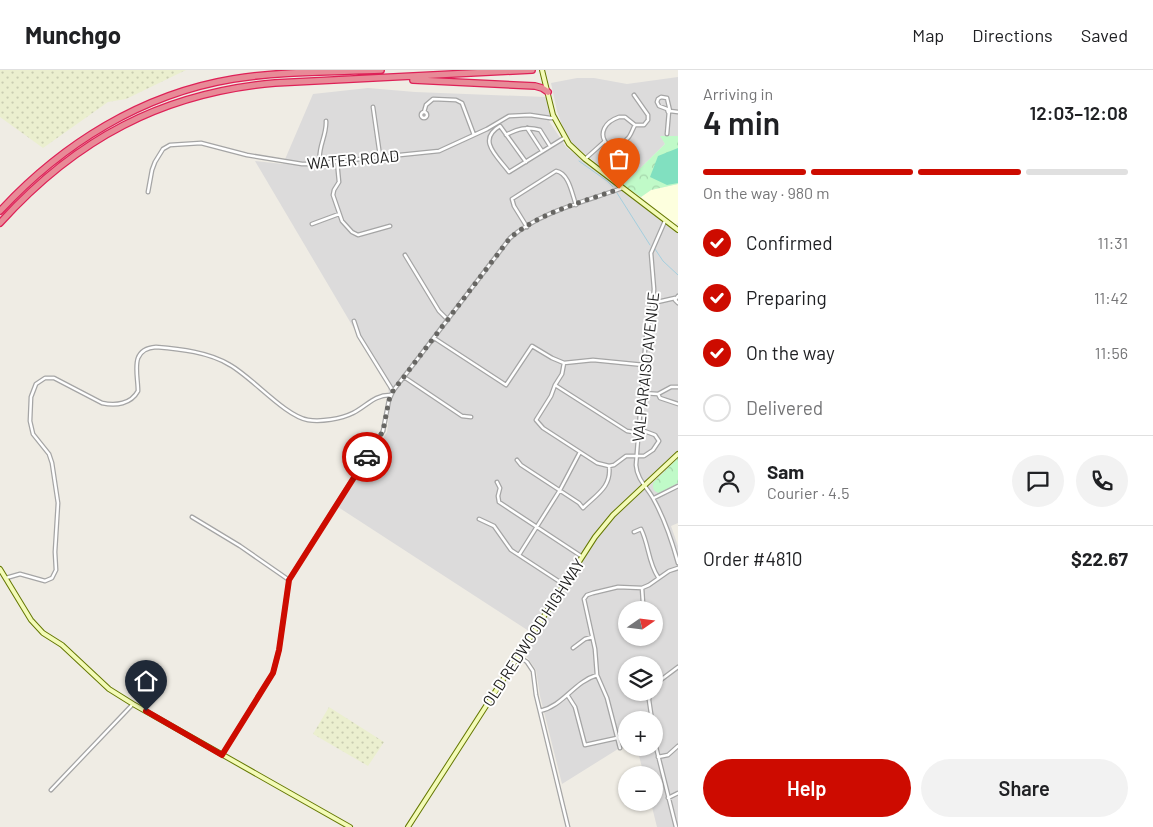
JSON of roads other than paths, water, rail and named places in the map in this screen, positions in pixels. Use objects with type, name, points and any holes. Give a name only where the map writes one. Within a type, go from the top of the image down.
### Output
[{"type":"highway","points":[[367,71],[371,70]]},
{"type":"highway","points":[[0,211],[33,177],[93,132],[160,99],[195,88],[268,75],[380,70]]},
{"type":"highway","points":[[0,223],[22,199],[65,161],[113,130],[165,106],[210,93],[256,84],[532,70]]},
{"type":"highway","points":[[394,78],[535,86],[548,92]]},
{"type":"highway","points":[[535,86],[545,83]]},
{"type":"highway","points":[[43,165],[62,154]]},
{"type":"main road","points":[[542,70],[554,118],[570,146],[678,230]]},
{"type":"main road","name":"OLD REDWOOD HIGHWAY","points":[[408,827],[581,556],[613,515],[678,454]]},
{"type":"main road","points":[[0,569],[31,620],[43,633],[62,645],[109,689],[350,827]]},
{"type":"street","points":[[634,95],[648,115],[648,120],[644,124],[635,125],[626,117],[613,119],[604,130],[602,138],[604,142],[618,147],[627,140],[635,125]]},
{"type":"street","points":[[667,134],[669,112],[667,98],[661,96],[657,102],[659,106],[669,112],[678,112]]},
{"type":"street","points":[[424,112],[426,104],[433,99],[458,100],[464,106],[474,135]]},
{"type":"street","points":[[373,107],[380,156]]},
{"type":"street","name":"WATER ROAD","points":[[148,192],[153,167],[163,149],[168,145],[198,143],[298,164],[320,163],[438,151],[474,135],[509,116],[532,115],[554,118]]},
{"type":"street","points":[[320,163],[319,151],[326,129],[326,121]]},
{"type":"street","points":[[526,162],[500,126],[490,134],[489,145],[510,172],[526,162],[542,151],[564,138]]},
{"type":"street","points":[[526,128],[542,151]]},
{"type":"street","points":[[506,135],[516,129],[540,130],[550,146]]},
{"type":"street","points":[[585,159],[604,142]]},
{"type":"street","points":[[337,161],[339,182],[333,195],[339,214],[350,230],[356,234],[364,234],[390,226]]},
{"type":"street","points":[[526,227],[512,199],[556,171],[564,175],[576,205]]},
{"type":"street","points":[[222,755],[273,673],[279,650],[289,580],[383,431],[390,395],[510,238],[526,227],[554,213],[623,188]]},
{"type":"street","points":[[312,224],[339,214]]},
{"type":"street","name":"VALPARAISO AVENUE","points":[[665,221],[651,253],[654,289],[653,304],[646,337],[636,471],[654,498],[669,532],[678,563]]},
{"type":"street","points":[[404,254],[439,311],[448,320]]},
{"type":"street","points":[[653,304],[677,297],[678,302]]},
{"type":"street","points":[[354,321],[359,336],[393,391]]},
{"type":"street","points":[[434,338],[506,385],[532,346],[564,363],[593,360],[644,365]]},
{"type":"street","points":[[6,578],[20,574],[45,580],[52,578],[56,570],[55,552],[58,503],[52,463],[49,454],[33,434],[30,421],[32,393],[36,384],[41,379],[54,378],[102,403],[109,405],[122,404],[132,399],[138,391],[137,367],[139,356],[150,347],[156,347],[208,356],[220,360],[254,381],[288,411],[309,420],[347,416],[378,396],[390,395]]},
{"type":"street","points":[[564,363],[562,374],[536,423],[597,463],[609,466],[614,465],[626,456],[637,457],[648,454],[659,443],[655,435],[639,428]]},
{"type":"street","points":[[404,377],[462,416],[471,417]]},
{"type":"street","points":[[555,385],[627,431],[639,433]]},
{"type":"street","points":[[642,393],[658,394],[671,387],[678,387]]},
{"type":"street","points":[[658,394],[660,398],[678,404]]},
{"type":"street","points":[[519,555],[571,472],[580,452]]},
{"type":"street","points":[[517,460],[521,465],[579,503],[583,508],[604,488],[610,478],[609,466]]},
{"type":"street","points":[[497,482],[500,488],[499,502],[581,556]]},
{"type":"street","points":[[654,498],[678,486]]},
{"type":"street","points":[[192,517],[240,546],[289,580]]},
{"type":"street","points":[[479,519],[494,526],[508,547],[563,584]]},
{"type":"street","points":[[634,532],[641,530],[645,537],[653,568],[658,577]]},
{"type":"street","points":[[618,741],[607,698],[597,675],[595,649],[584,599],[587,595],[618,587],[642,588],[658,577],[678,568]]},
{"type":"street","points":[[642,588],[643,601]]},
{"type":"street","points":[[573,648],[585,639],[592,637]]},
{"type":"street","points":[[518,656],[527,662],[533,671],[540,711],[568,827]]},
{"type":"street","points":[[663,678],[678,667]]},
{"type":"street","points":[[540,711],[554,707],[586,680],[597,675]]},
{"type":"street","points":[[568,696],[576,707],[585,745],[617,737]]},
{"type":"street","points":[[51,790],[133,704]]},
{"type":"street","points":[[676,827],[658,757],[668,755],[678,746]]},
{"type":"street","points":[[668,798],[678,793]]},
{"type":"waterway","points":[[579,161],[613,187]]},
{"type":"waterway","points":[[617,193],[650,245]]},
{"type":"waterway","points":[[655,249],[663,261],[678,275]]}]
